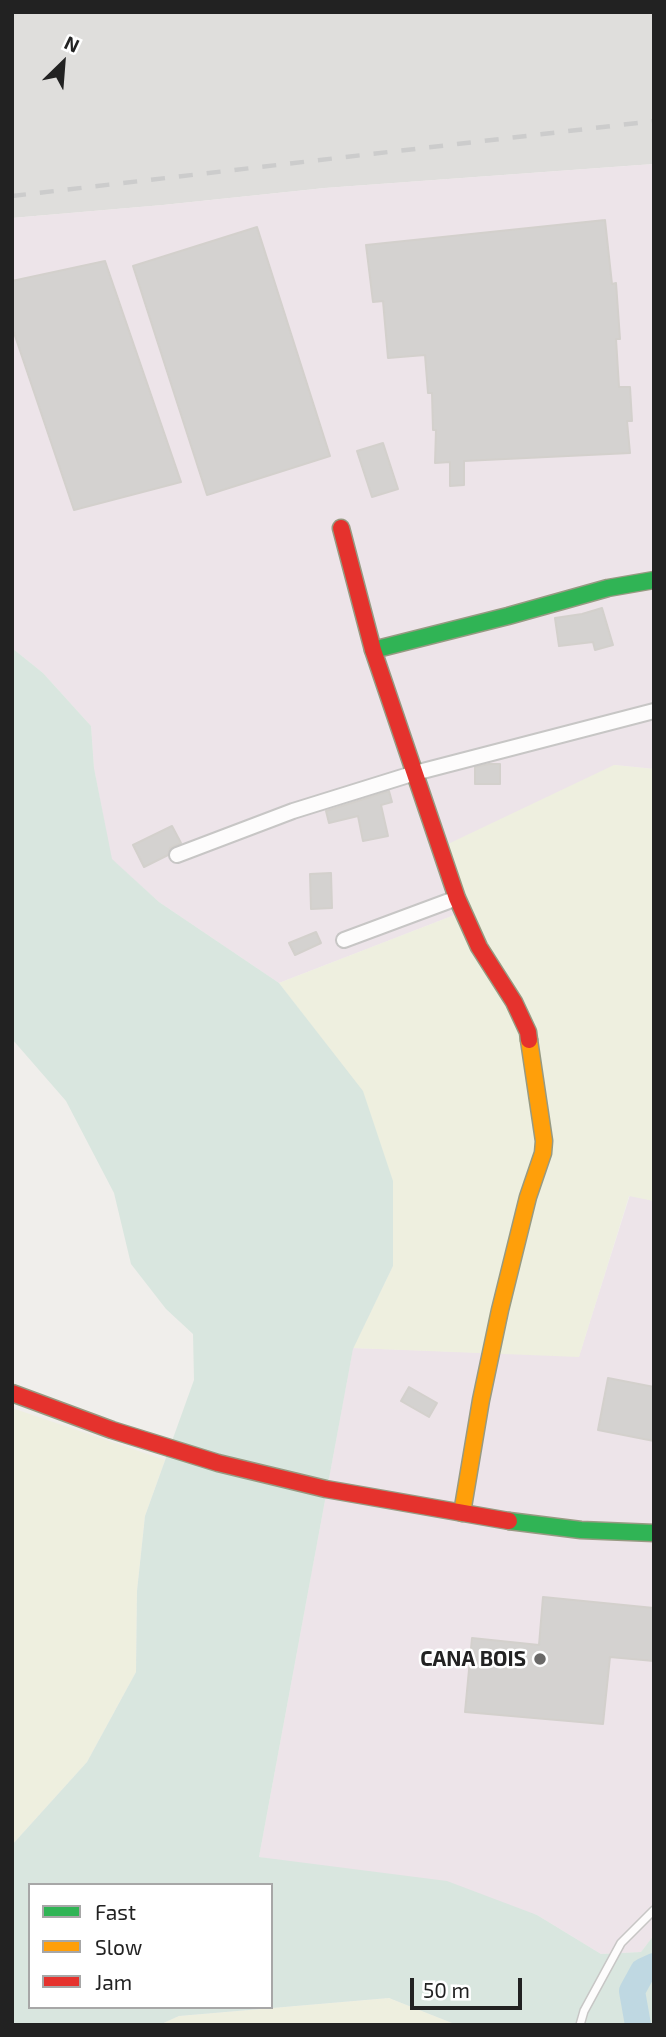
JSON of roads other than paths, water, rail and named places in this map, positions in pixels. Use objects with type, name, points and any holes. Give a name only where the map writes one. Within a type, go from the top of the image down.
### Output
[{"type":"main road","points":[[341,528],[373,650],[457,898],[479,947],[514,1002],[528,1032],[544,1141],[543,1153],[528,1198],[499,1310],[462,1513]]},
{"type":"main road","points":[[373,650],[608,588],[654,580]]},
{"type":"main road","points":[[12,1393],[112,1430],[218,1463],[326,1489],[530,1525],[654,1533]]},
{"type":"street","points":[[177,855],[293,811],[415,774],[654,711]]},
{"type":"street","points":[[344,940],[457,898]]},
{"type":"lane","points":[[580,2025],[589,2000],[621,1943],[654,1910]]},
{"type":"waterway","points":[[638,2025],[632,1991],[643,1971],[654,1966]]},
{"type":"railway","points":[[12,196],[654,121]]},
{"type":"place","name":"CANA BOIS","points":[[540,1659]]}]
